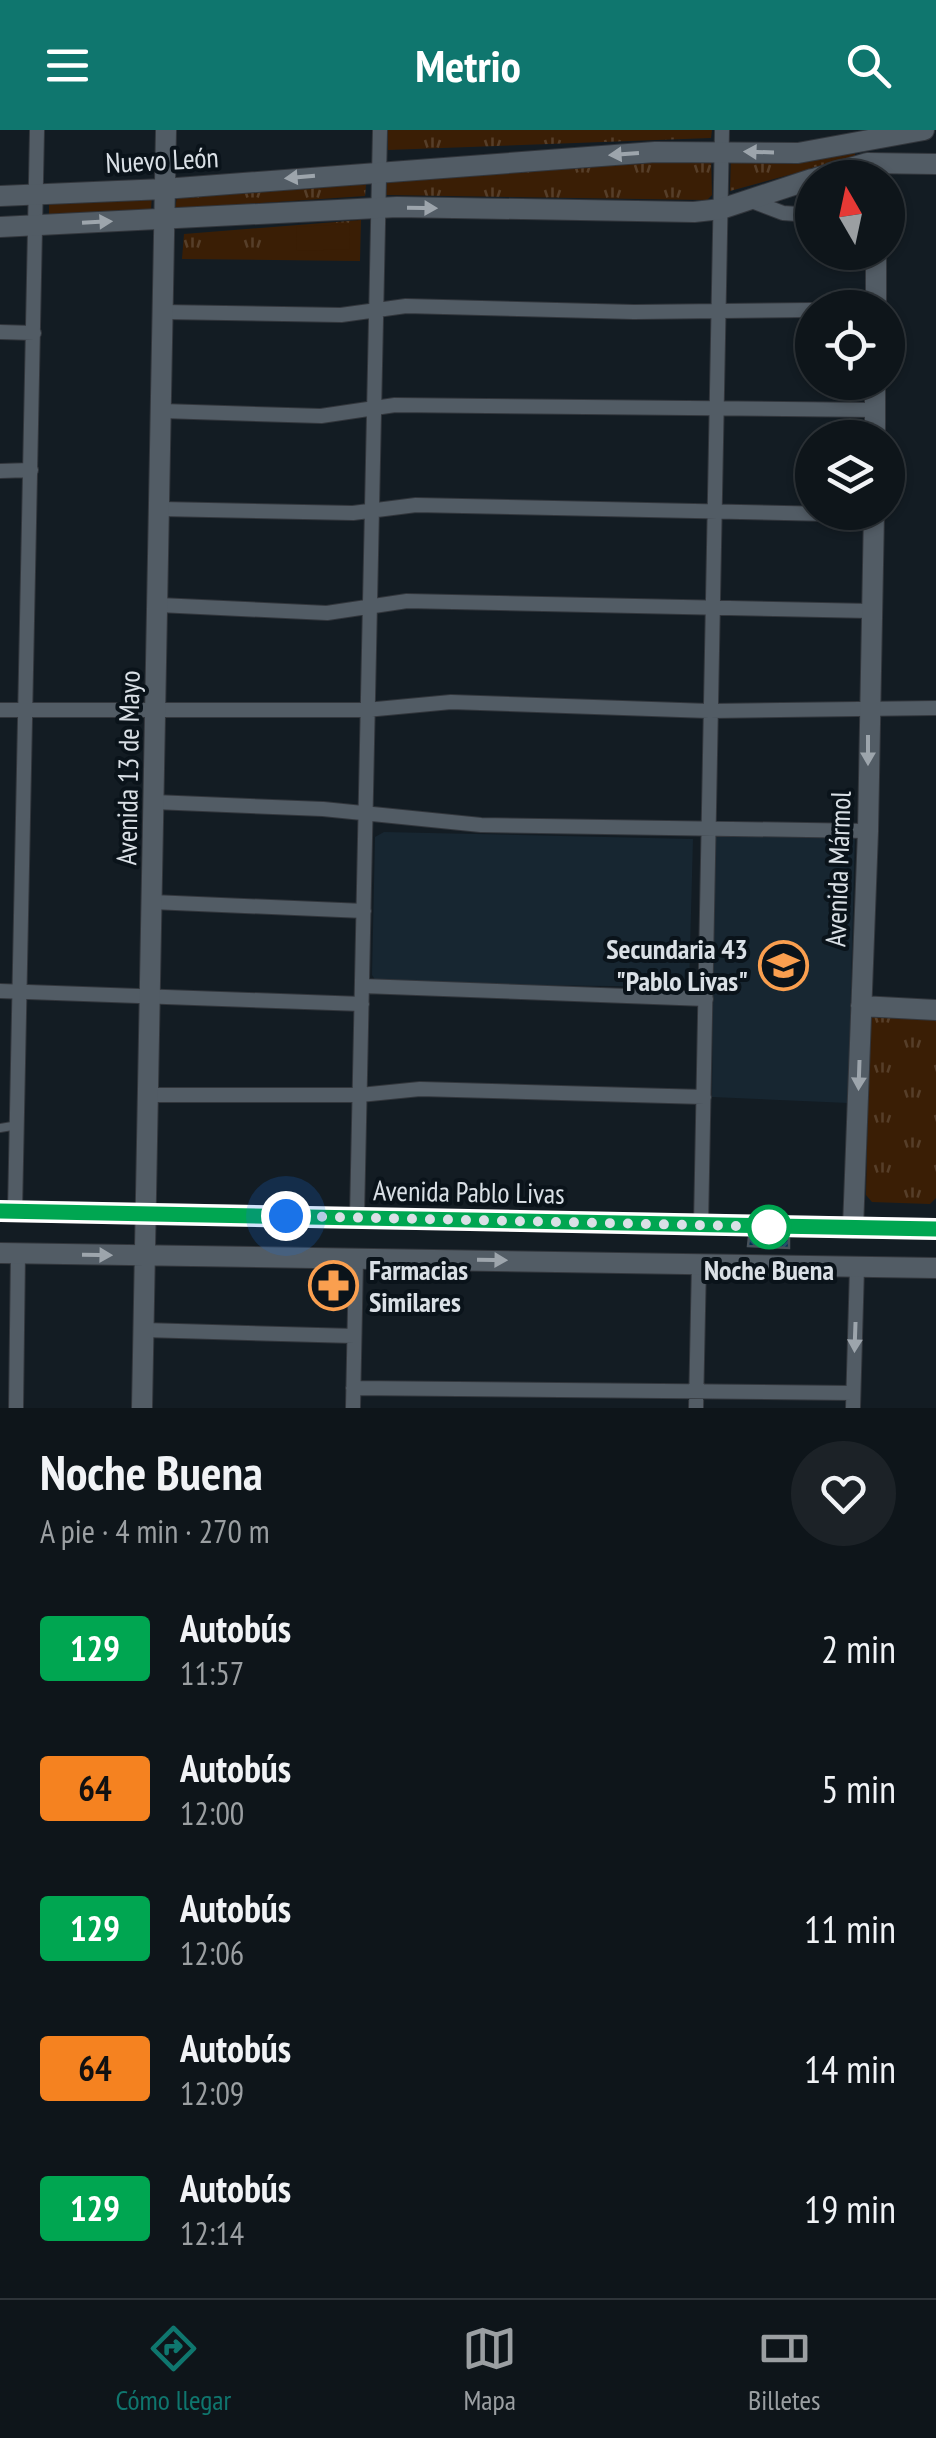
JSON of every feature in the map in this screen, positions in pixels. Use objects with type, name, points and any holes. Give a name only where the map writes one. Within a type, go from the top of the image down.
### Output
[{"type":"street","points":[[8,1211],[18,1154],[37,225],[13,194],[37,130]]},
{"type":"street","name":"Avenida 13 de Mayo","points":[[142,1408],[166,130]]},
{"type":"street","points":[[357,1217],[380,130]]},
{"type":"street","name":"Nuevo León","points":[[13,194],[164,189],[722,140],[798,152],[924,130]]},
{"type":"street","points":[[879,160],[880,135]]},
{"type":"street","points":[[702,1225],[708,711],[722,140]]},
{"type":"street","points":[[905,167],[936,164]]},
{"type":"street","points":[[0,228],[378,208],[667,212],[721,208],[795,185]]},
{"type":"street","points":[[750,200],[783,213],[795,213]]},
{"type":"street","points":[[162,312],[341,315],[406,306],[634,312],[795,310]]},
{"type":"street","points":[[0,332],[34,334]]},
{"type":"street","points":[[875,400],[875,420]]},
{"type":"street","points":[[162,411],[321,416],[395,405],[581,410],[717,406],[875,410]]},
{"type":"street","points":[[0,471],[31,470]]},
{"type":"street","points":[[161,509],[370,511],[416,505],[795,512]]},
{"type":"street","name":"Avenida Mármol","points":[[853,1228],[868,831],[867,712],[874,530]]},
{"type":"street","points":[[159,606],[327,613],[407,601],[871,611]]},
{"type":"street","points":[[0,710],[366,710],[451,702],[708,711],[867,712],[936,708]]},
{"type":"street","points":[[154,802],[481,825],[868,831]]},
{"type":"street","points":[[152,902],[364,911]]},
{"type":"street","points":[[363,986],[706,999]]},
{"type":"street","points":[[0,991],[362,1004]]},
{"type":"street","points":[[861,1006],[936,1010]]},
{"type":"street","points":[[148,1095],[360,1095],[420,1089],[704,1098]]},
{"type":"street","name":"Avenida Pablo Livas","points":[[8,1211],[936,1229]]},
{"type":"street","points":[[16,1408],[9,1253],[936,1268]]},
{"type":"street","points":[[353,1408],[356,1258]]},
{"type":"street","points":[[696,1408],[699,1263]]},
{"type":"street","points":[[353,1388],[697,1391],[853,1400],[857,1267]]},
{"type":"street","points":[[144,1330],[354,1336]]},
{"type":"lane","points":[[0,1128],[18,1125]]},
{"type":"lane","points":[[0,1155],[18,1154]]},
{"type":"shaded area","points":[[384,832],[693,839],[689,987],[377,983],[372,975],[375,837]]},
{"type":"shaded area","name":"Secundaria 43 \"Pablo Livas\"","points":[[715,832],[855,833],[848,1103],[712,1097]]},
{"type":"green space","points":[[388,130],[712,130],[711,138],[388,150]]},
{"type":"green space","points":[[855,149],[855,157],[844,160],[795,160],[795,173],[730,191],[731,156]]},
{"type":"green space","points":[[711,153],[712,195],[707,200],[386,195],[388,170]]},
{"type":"green space","points":[[367,174],[365,196],[175,209],[177,197]]},
{"type":"green space","points":[[152,193],[151,210],[49,215],[49,199]]},
{"type":"green space","points":[[361,220],[360,261],[182,259],[184,234]]},
{"type":"green space","points":[[349,224],[350,249],[297,251],[296,227]]},
{"type":"green space","points":[[936,1013],[936,1198],[930,1204],[872,1202],[866,1195],[870,1014]]},
{"type":"building","name":"Noche Buena","points":[[749,1237],[789,1239],[789,1248],[748,1246]]},
{"type":"bus line","name":"129","points":[[0,1211],[936,1229]]},
{"type":"place","name":"Secundaria 43 \"Pablo Livas\"","points":[[783,965]]},
{"type":"place","name":"Noche Buena","points":[[769,1227]]},
{"type":"place","name":"Farmacias Similares","points":[[334,1286]]},
{"type":"route","points":[[286,1216],[784,1227],[769,1227]]}]
